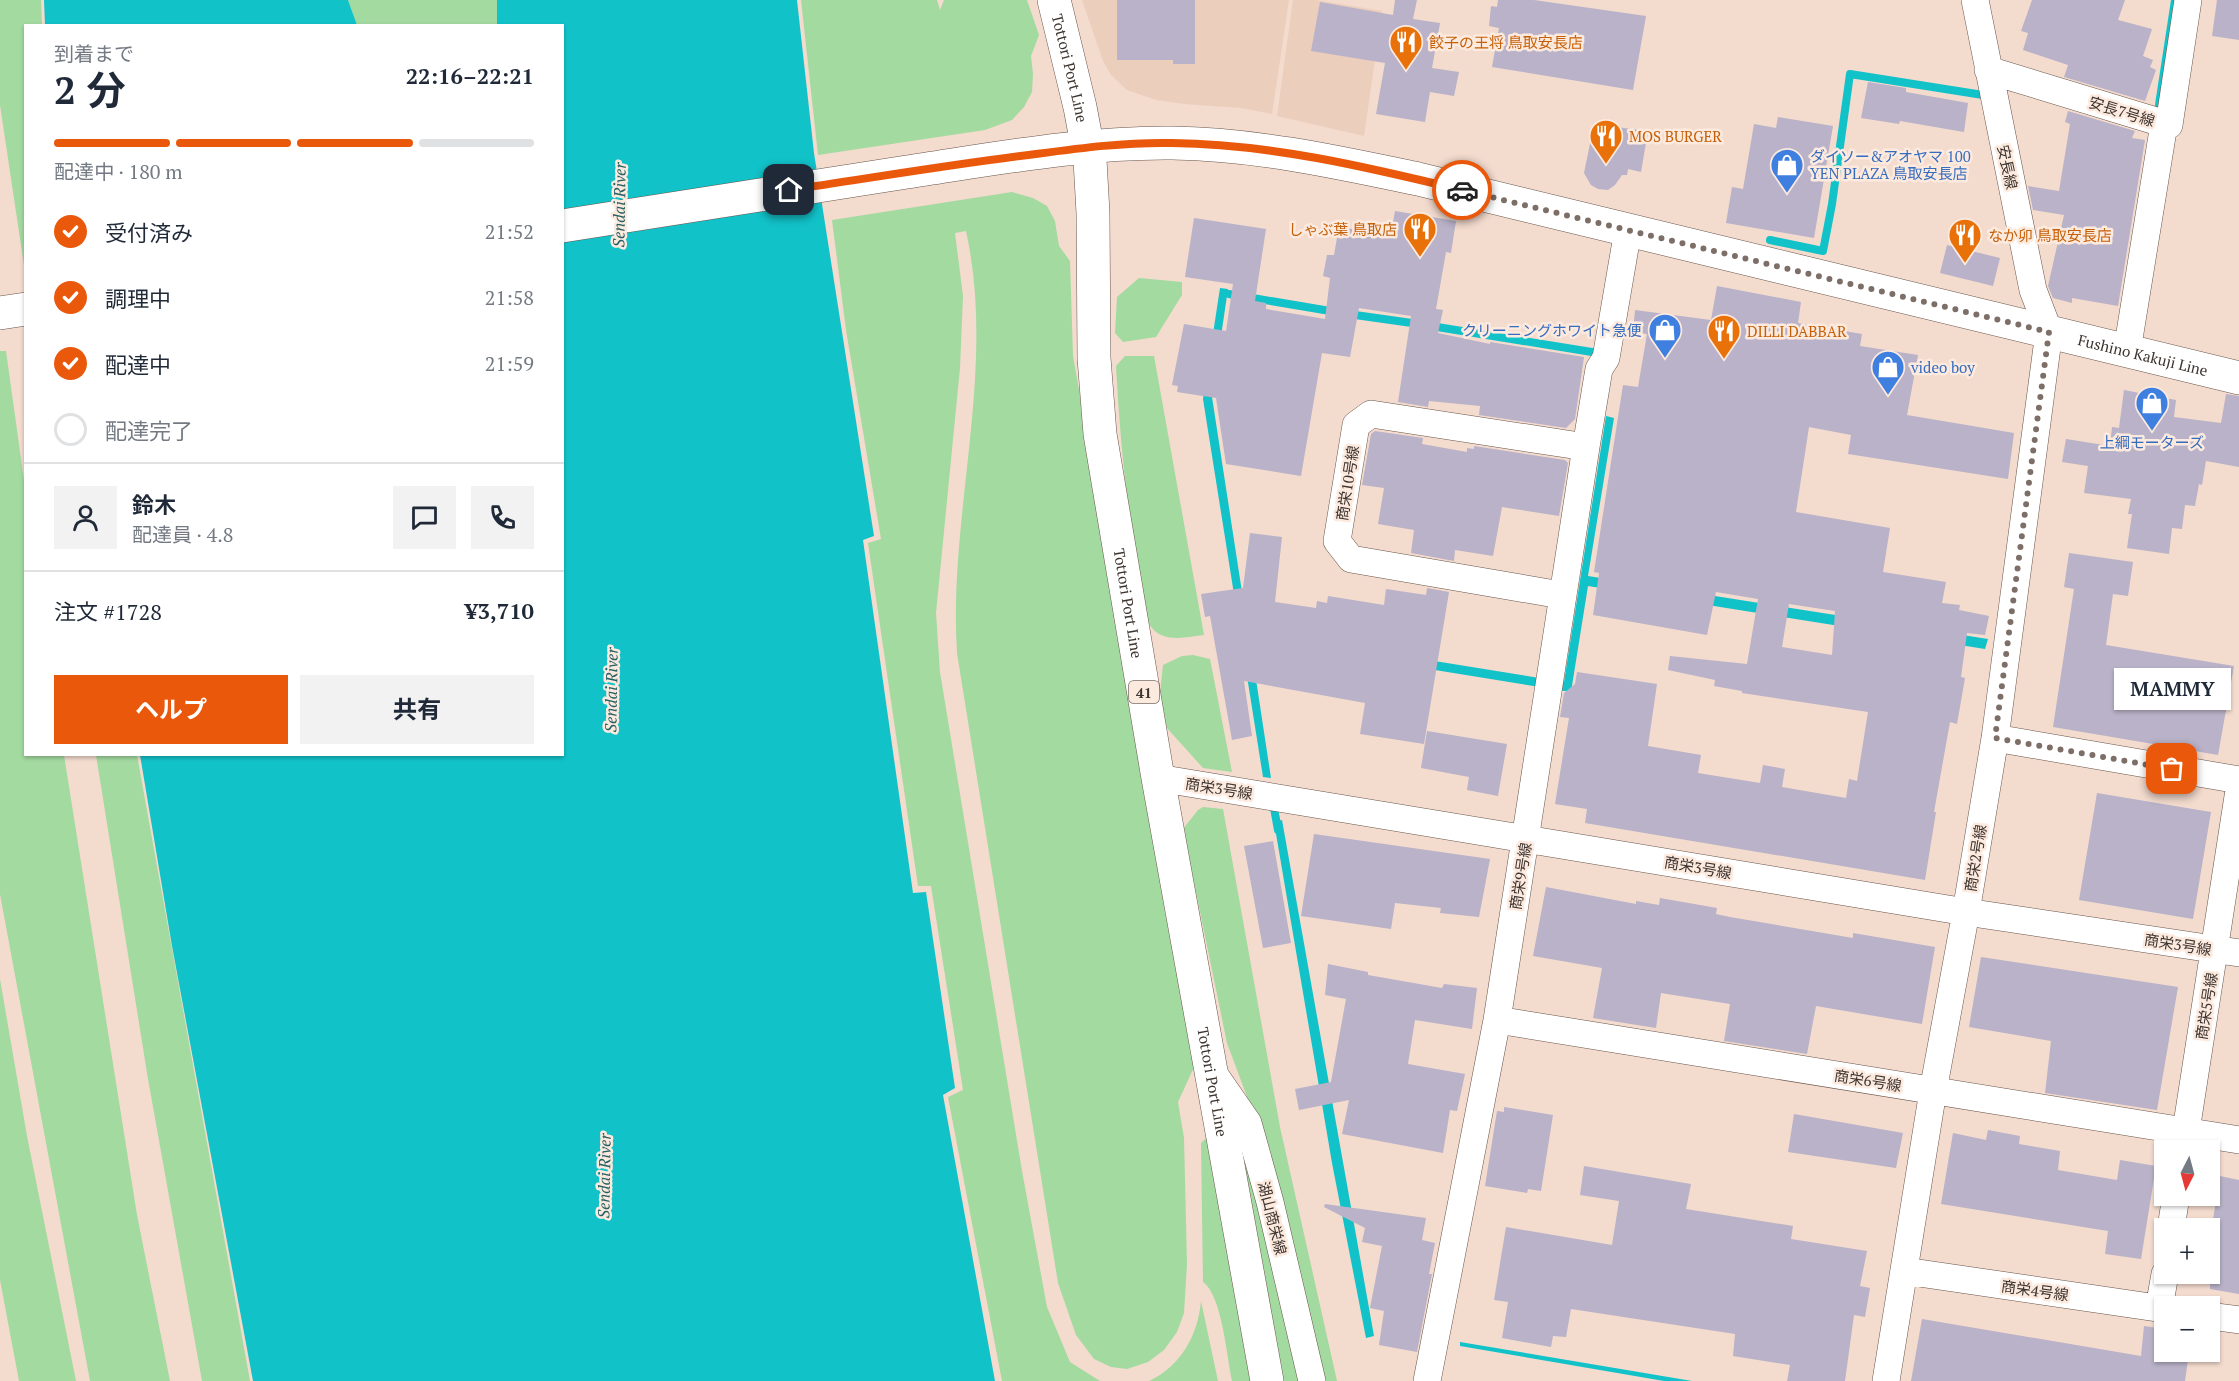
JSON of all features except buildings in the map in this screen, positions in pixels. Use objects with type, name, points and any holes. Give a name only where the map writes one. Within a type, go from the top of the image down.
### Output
[{"type":"main road","name":"Tottori Port Line","points":[[1054,0],[1088,148],[1092,195],[1094,358],[1097,409],[1158,778],[1267,1381]]},
{"type":"main road","name":"Fushino Kakuji Line","points":[[564,226],[993,159],[1088,148],[1171,143],[1263,150],[1407,177],[2239,378]]},
{"type":"main road","points":[[0,313],[24,309]]},
{"type":"street","name":"安長線","points":[[1975,0],[2033,290],[2049,332]]},
{"type":"street","name":"安長7号線","points":[[1988,70],[2169,125],[2188,0]]},
{"type":"street","points":[[2127,351],[2164,124]]},
{"type":"street","name":"商栄9号線","points":[[1427,1381],[1497,1020],[1527,838],[1561,595],[1599,369],[1606,358],[1628,230]]},
{"type":"street","name":"商栄2号線","points":[[1886,1381],[1995,738],[2049,332]]},
{"type":"street","name":"商栄10号線","points":[[1561,595],[1351,559],[1337,541],[1356,426],[1371,414],[1586,447]]},
{"type":"street","points":[[1995,738],[2239,780]]},
{"type":"street","name":"商栄3号線","points":[[1158,778],[1966,912],[2227,952]]},
{"type":"street","name":"商栄5号線","points":[[2185,1140],[2227,952],[2239,790]]},
{"type":"street","name":"商栄6号線","points":[[1497,1020],[1934,1091],[2180,1140]]},
{"type":"street","name":"湖山商栄線","points":[[1209,1067],[1248,1123],[1270,1202],[1312,1381]]},
{"type":"street","name":"商栄6号線","points":[[2220,1140],[2239,1140]]},
{"type":"street","name":"商栄4号線","points":[[1905,1271],[2154,1307]]},
{"type":"street","points":[[2220,1317],[2239,1320]]},
{"type":"shaded area","points":[[1082,0],[1289,0],[1272,114],[1241,108],[1156,100],[1127,90],[1111,75],[1103,61]]},
{"type":"shaded area","points":[[1293,0],[1316,0],[1382,11],[1364,136],[1277,116]]},
{"type":"green space","points":[[0,0],[41,0],[42,24],[24,24],[24,265],[0,105]]},
{"type":"green space","points":[[348,0],[497,0],[497,24],[357,24]]},
{"type":"green space","points":[[801,0],[937,0],[940,10],[944,0],[1027,0],[1039,35],[1031,56],[1032,92],[1024,107],[1012,120],[985,130],[818,155]]},
{"type":"green space","points":[[1012,192],[1033,198],[1047,206],[1055,221],[1059,246],[1070,261],[1073,356],[1106,542],[1164,905],[1195,1065],[1178,1102],[1184,1138],[1187,1264],[1184,1313],[1177,1332],[1164,1350],[1148,1362],[1127,1369],[1111,1367],[1094,1359],[1076,1335],[1058,1283],[957,653],[956,600],[959,548],[970,442],[976,336],[974,284],[966,231],[955,233],[963,296],[960,368],[936,613],[940,672],[1022,1171],[1047,1307],[1070,1362],[1100,1381],[1002,1381],[948,1097],[963,1090],[931,886],[918,886],[868,543],[881,539],[846,330],[832,220]]},
{"type":"green space","points":[[1139,278],[1182,282],[1182,295],[1156,337],[1123,342],[1115,333],[1117,297]]},
{"type":"green space","points":[[0,351],[6,351],[24,481],[24,756],[64,756],[137,1215],[170,1381],[90,1381],[0,894]]},
{"type":"green space","points":[[1125,356],[1154,356],[1204,635],[1183,638],[1163,636],[1152,628],[1146,615],[1132,533],[1120,422],[1116,366]]},
{"type":"green space","points":[[1193,655],[1210,659],[1232,772],[1203,768],[1167,728],[1160,694],[1163,665],[1182,656]]},
{"type":"green space","points":[[96,756],[137,756],[250,1381],[202,1381],[148,1079]]},
{"type":"green space","points":[[1203,807],[1223,809],[1280,1127],[1337,1381],[1326,1381],[1258,1126],[1227,1043],[1183,829]]},
{"type":"green space","points":[[0,979],[27,1136],[76,1381],[19,1381],[0,1280]]},
{"type":"green space","points":[[1229,1122],[1240,1135],[1302,1381],[1280,1381]]},
{"type":"green space","points":[[1207,1137],[1254,1381],[1232,1381],[1219,1313],[1215,1300],[1203,1282],[1201,1143]]},
{"type":"green space","points":[[1201,1301],[1218,1381],[1149,1381],[1170,1367],[1186,1348],[1196,1326]]},
{"type":"water","points":[[44,0],[348,0],[357,24],[45,24]]},
{"type":"water","name":"Sendai River","points":[[497,0],[797,0],[814,153],[874,536],[863,540],[913,893],[926,892],[955,1088],[943,1095],[995,1381],[253,1381],[172,946],[140,756],[564,756],[564,24],[497,24]]},
{"type":"water","points":[[2171,0],[2180,0],[2164,105],[2154,111]]},
{"type":"water","points":[[1220,288],[1228,289],[1212,397],[1248,631],[1564,682],[1606,416],[1614,418],[1588,576],[1988,639],[1985,649],[1588,586],[1571,692],[1250,640],[1271,778],[1263,777],[1203,399]]},
{"type":"water","points":[[1282,820],[1374,1336],[1366,1338],[1332,1163],[1274,822]]},
{"type":"water","points":[[1460,1342],[1692,1381],[1664,1381],[1460,1346]]},
{"type":"waterway","points":[[1770,240],[1823,251],[1832,204],[1850,74],[1983,95]]},
{"type":"waterway","points":[[1229,294],[1336,312]]},
{"type":"waterway","points":[[1348,314],[1419,324]]},
{"type":"waterway","points":[[1431,326],[1598,353]]},
{"type":"waterway","points":[[1273,803],[1278,830]]},
{"type":"way so far","points":[[1462,190],[2049,332],[1995,738],[2172,769]]},
{"type":"place","name":"餃子の王将 鳥取安長店","points":[[1406,71]]},
{"type":"place","name":"MOS BURGER","points":[[1606,165]]},
{"type":"place","name":"ダイソー&アオヤマ 100 YEN PLAZA 鳥取安長店","points":[[1787,194]]},
{"type":"place","name":"しゃぶ葉 鳥取店","points":[[1420,258]]},
{"type":"place","name":"なか卯 鳥取安長店","points":[[1965,264]]},
{"type":"place","name":"クリーニングホワイト急便","points":[[1665,359]]},
{"type":"place","name":"DILLI DABBAR","points":[[1724,360]]},
{"type":"place","name":"video boy","points":[[1888,396]]},
{"type":"place","name":"上綱モーターズ","points":[[2152,432]]},
{"type":"place","name":"MAMMY","points":[[2172,769]]},
{"type":"route","points":[[789,190],[993,159],[1127,144],[1171,143],[1217,145],[1294,154],[1462,190]]}]
